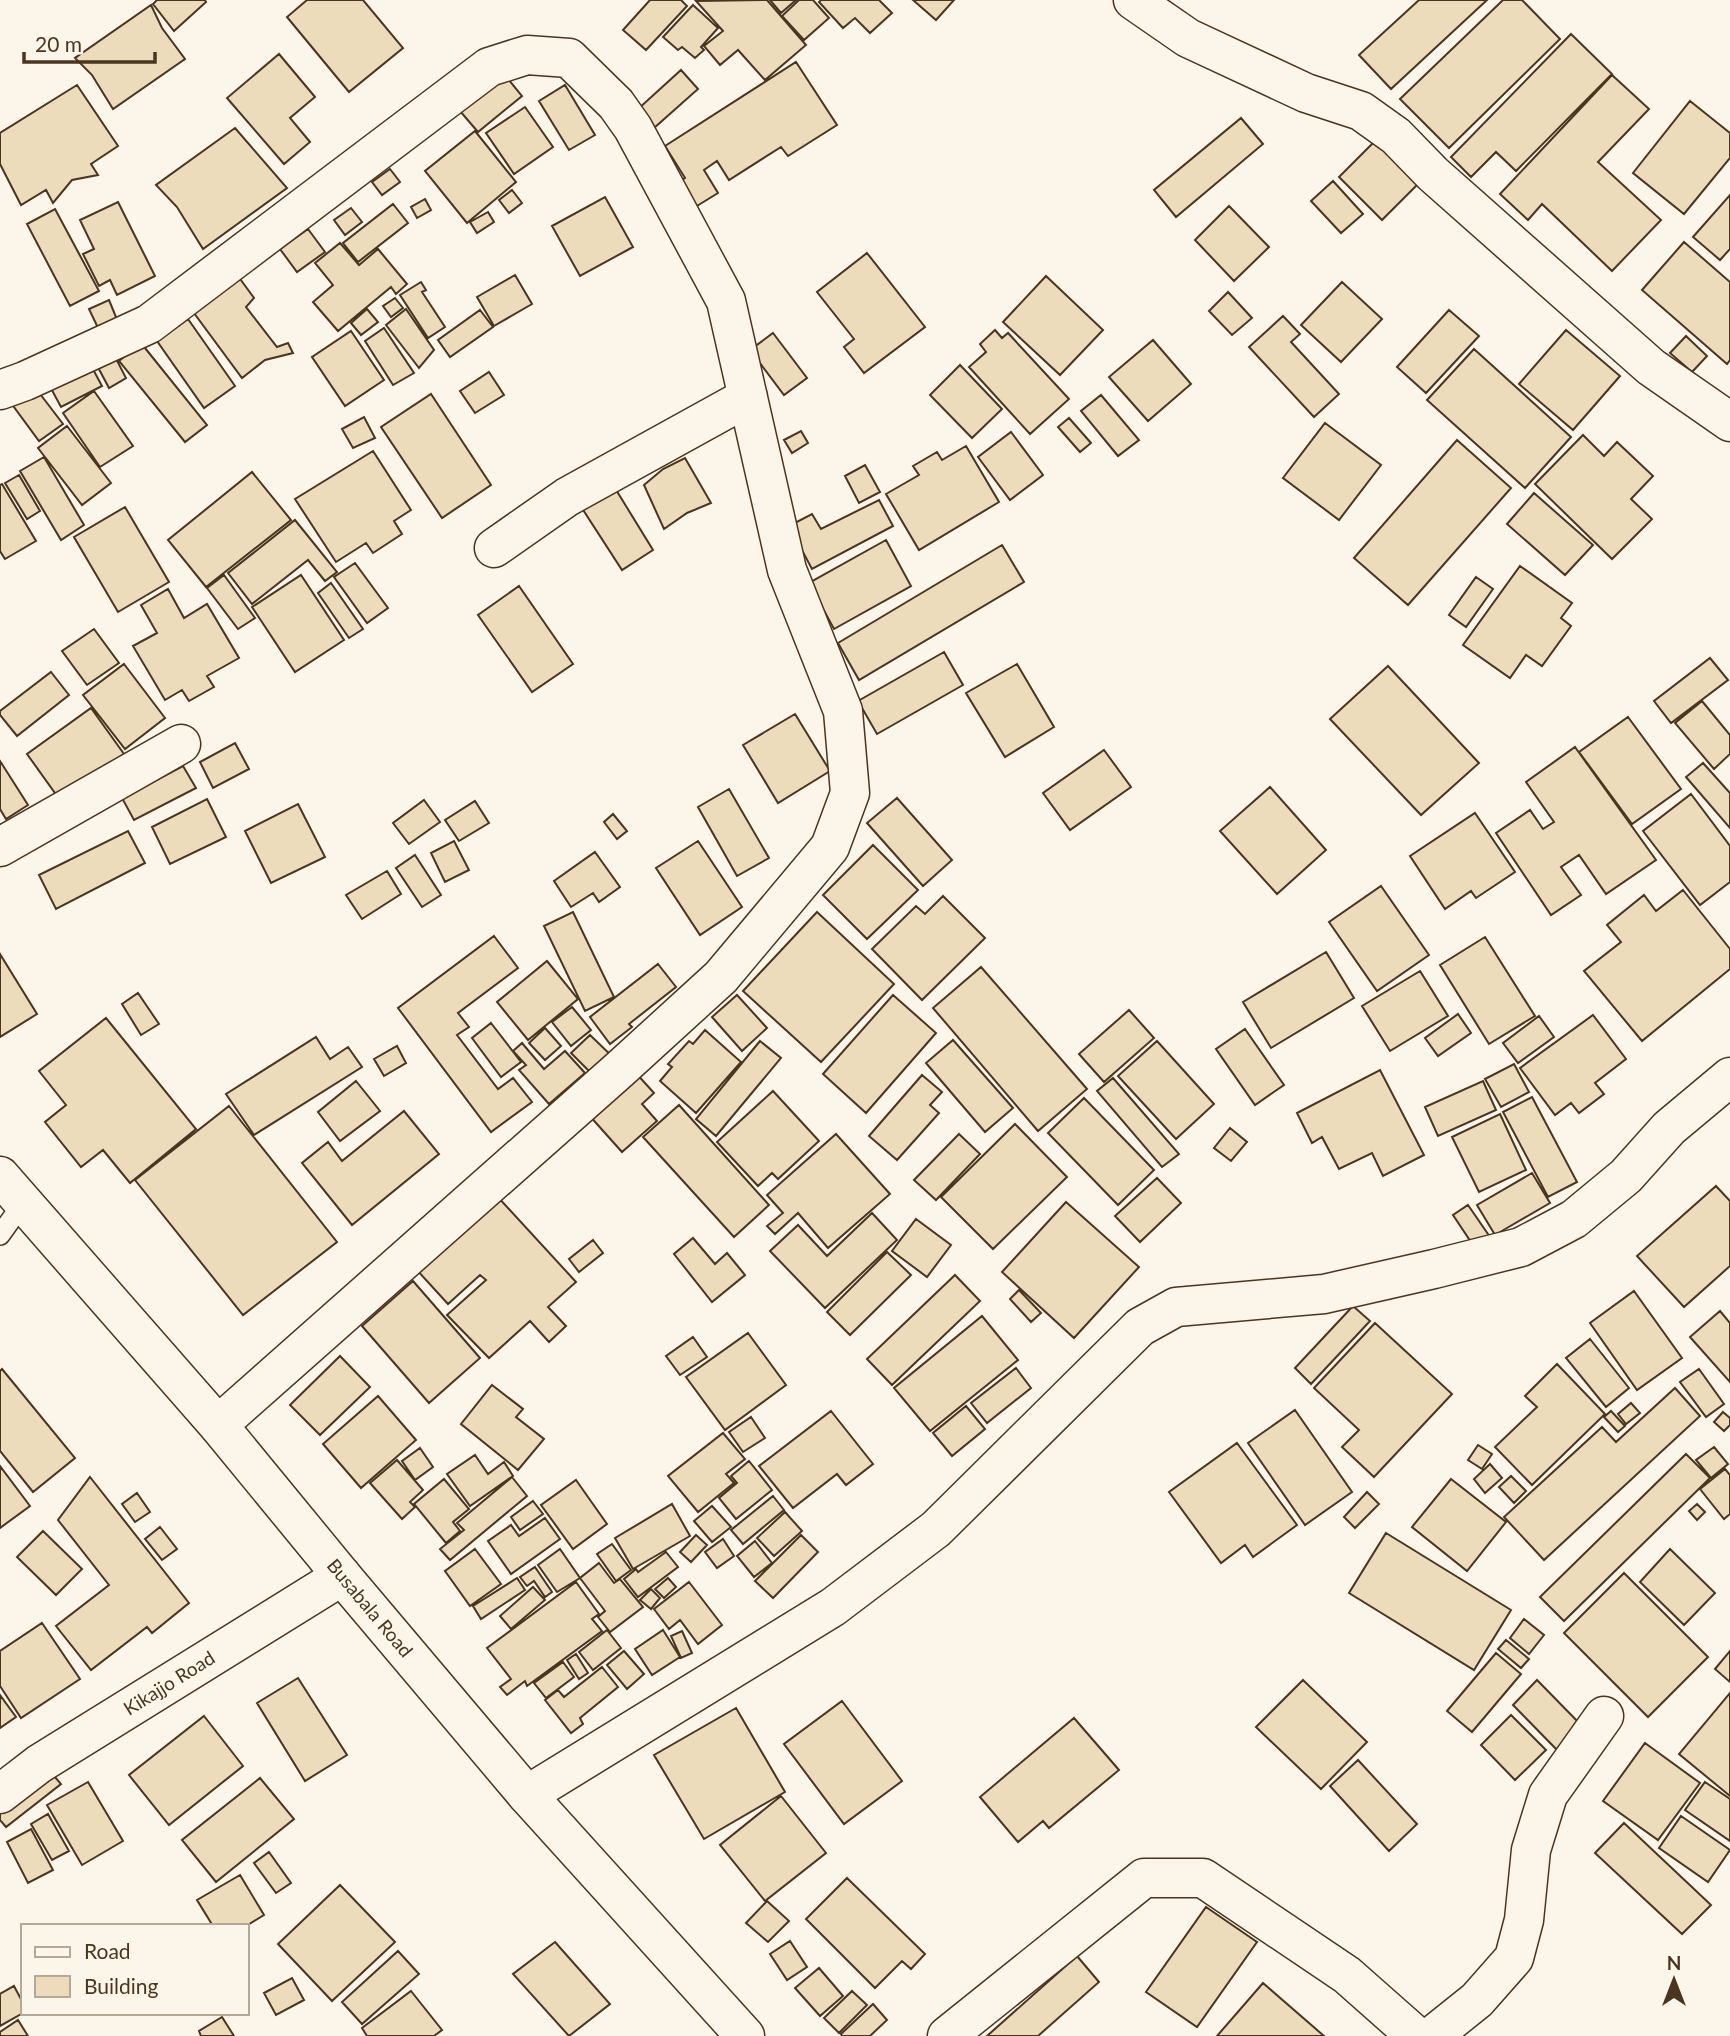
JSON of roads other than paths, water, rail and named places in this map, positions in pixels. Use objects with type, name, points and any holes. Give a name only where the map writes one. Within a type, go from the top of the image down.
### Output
[{"type":"street","points":[[1133,0],[1188,38],[1306,93],[1361,111],[1396,136],[1433,174],[1651,367],[1730,422]]},
{"type":"street","points":[[0,390],[149,324],[489,67],[527,55],[569,58],[616,104],[633,128],[726,301],[787,569],[843,711],[850,793],[830,847],[721,977],[609,1080],[218,1425]]},
{"type":"street","points":[[494,548],[567,497],[748,397]]},
{"type":"street","points":[[0,847],[181,744]]},
{"type":"street","points":[[527,1795],[833,1607],[936,1529],[1140,1327],[1176,1307],[1324,1294],[1521,1247],[1574,1219],[1626,1176],[1669,1128],[1730,1077]]},
{"type":"street","name":"Busabala Road","points":[[12,1189],[218,1425],[527,1795],[745,2036]]},
{"type":"street","name":"Kikajjo Road","points":[[0,1794],[38,1764],[342,1576]]},
{"type":"street","points":[[1433,2036],[1477,2000],[1514,1958],[1524,1920],[1531,1850],[1548,1795],[1604,1716]]},
{"type":"street","points":[[947,2036],[1144,1878],[1203,1878],[1347,1975],[1416,2036]]},
{"type":"lane","points":[[0,1235],[12,1189]]}]
